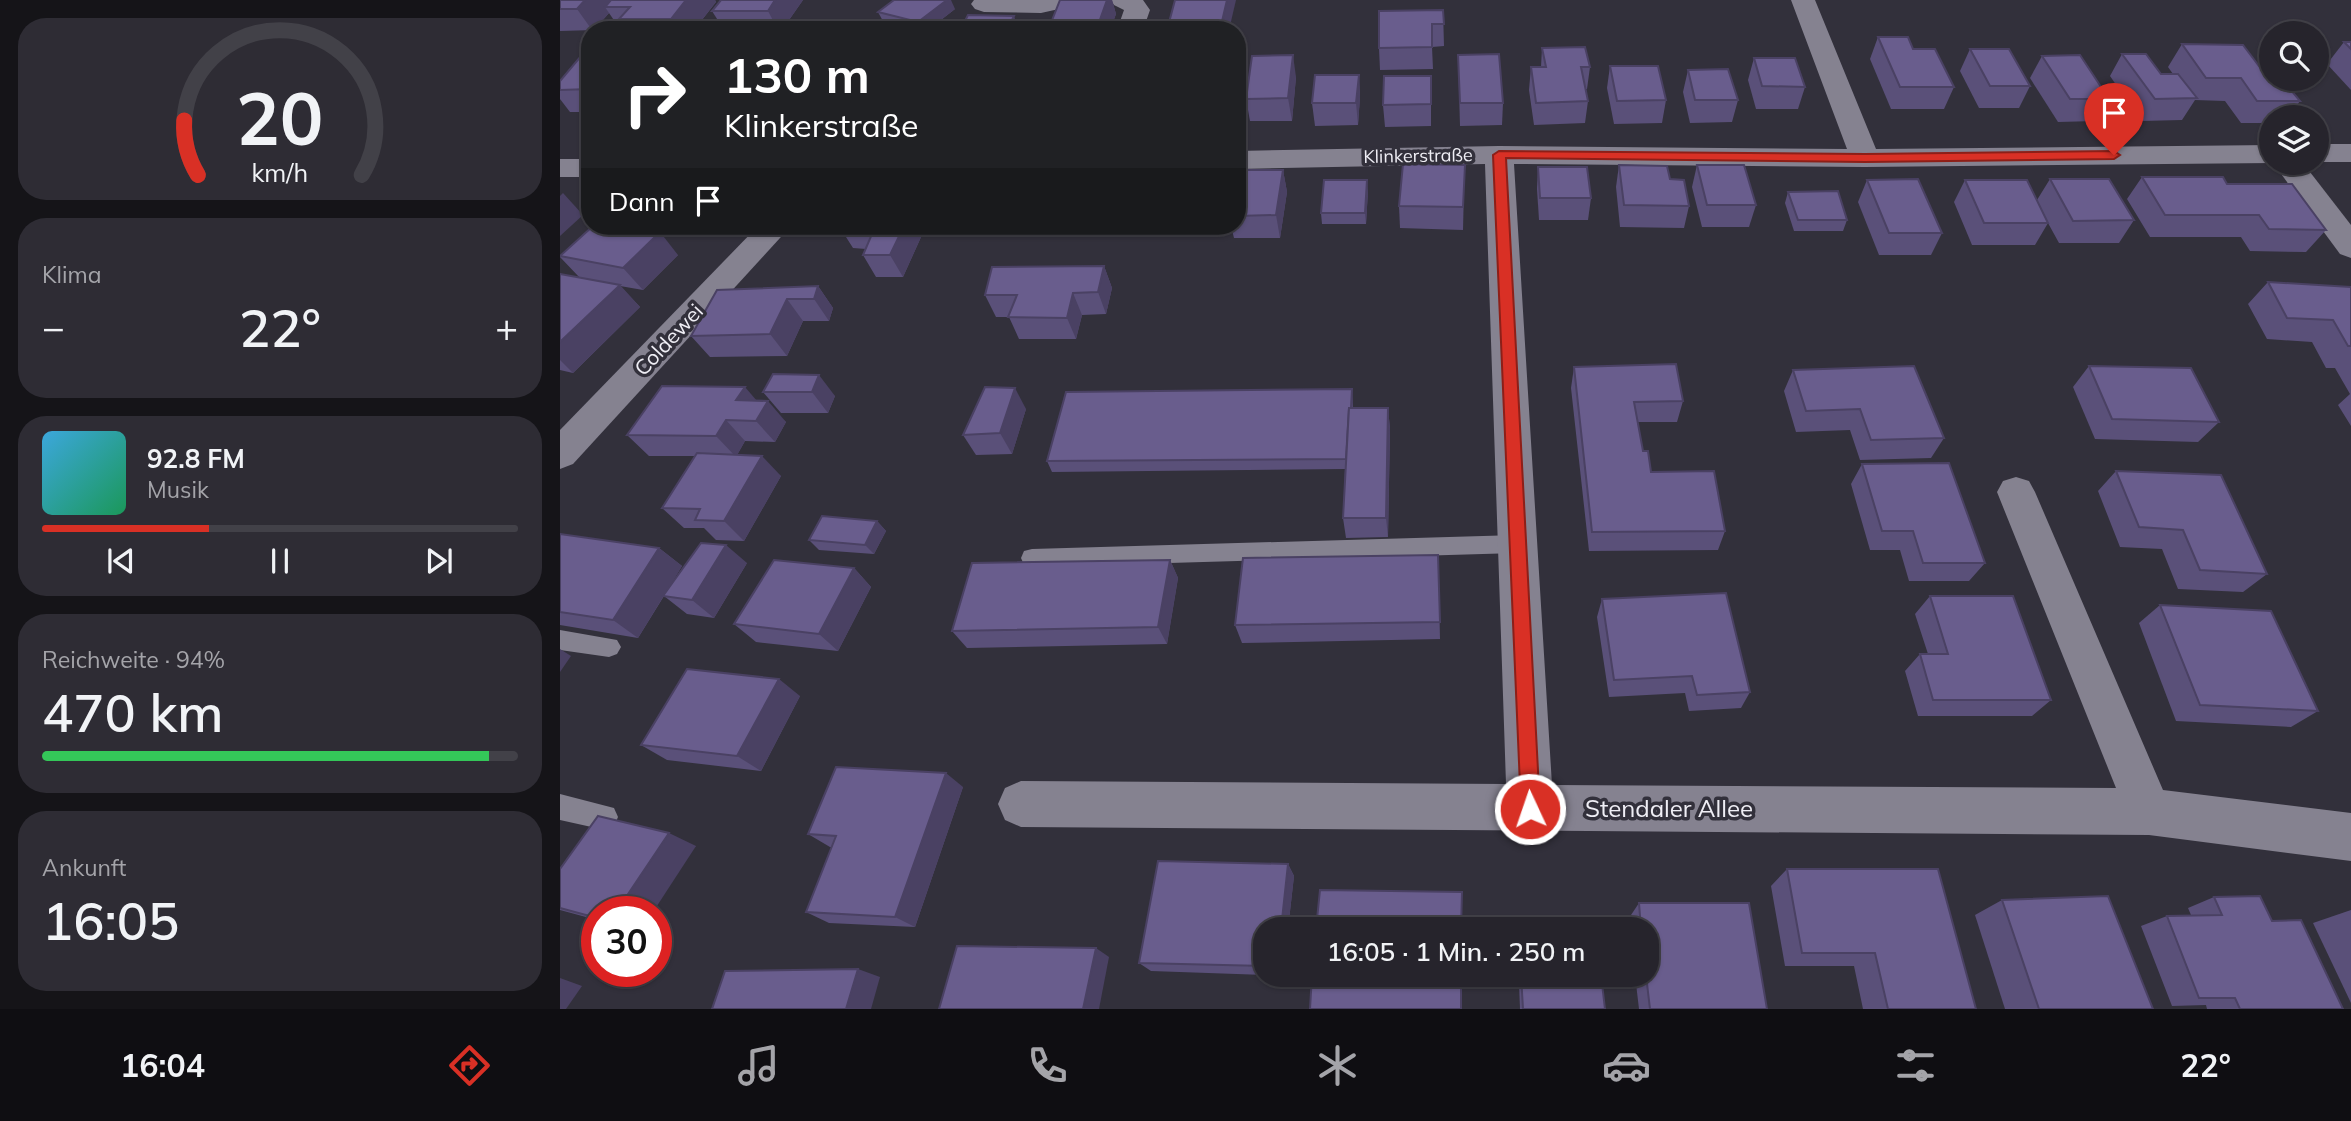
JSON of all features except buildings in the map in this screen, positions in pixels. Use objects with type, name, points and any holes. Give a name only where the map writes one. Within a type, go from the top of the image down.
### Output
[{"type":"street","points":[[980,7],[1041,5],[1068,0]]},
{"type":"street","points":[[1123,0],[1133,3],[1138,10],[1134,21]]},
{"type":"street","points":[[1803,0],[1865,158]]},
{"type":"street","points":[[2329,153],[2351,153]]},
{"type":"street","name":"Klinkerstraße","points":[[1246,160],[1499,155],[1865,158],[2259,154]]},
{"type":"street","points":[[1499,155],[1530,809]]},
{"type":"street","points":[[560,168],[581,168]]},
{"type":"street","points":[[2297,175],[2351,247]]},
{"type":"street","name":"Coldewei","points":[[560,454],[767,235]]},
{"type":"street","points":[[2015,492],[2149,811]]},
{"type":"street","name":"Stendaler Allee","points":[[1021,804],[2149,811],[2351,837]]},
{"type":"lane","points":[[1032,558],[1517,544]]},
{"type":"lane","points":[[560,640],[609,647]]},
{"type":"lane","points":[[560,807],[605,817]]},
{"type":"route","points":[[1530,809],[1499,155],[1865,158],[2114,155]]}]
